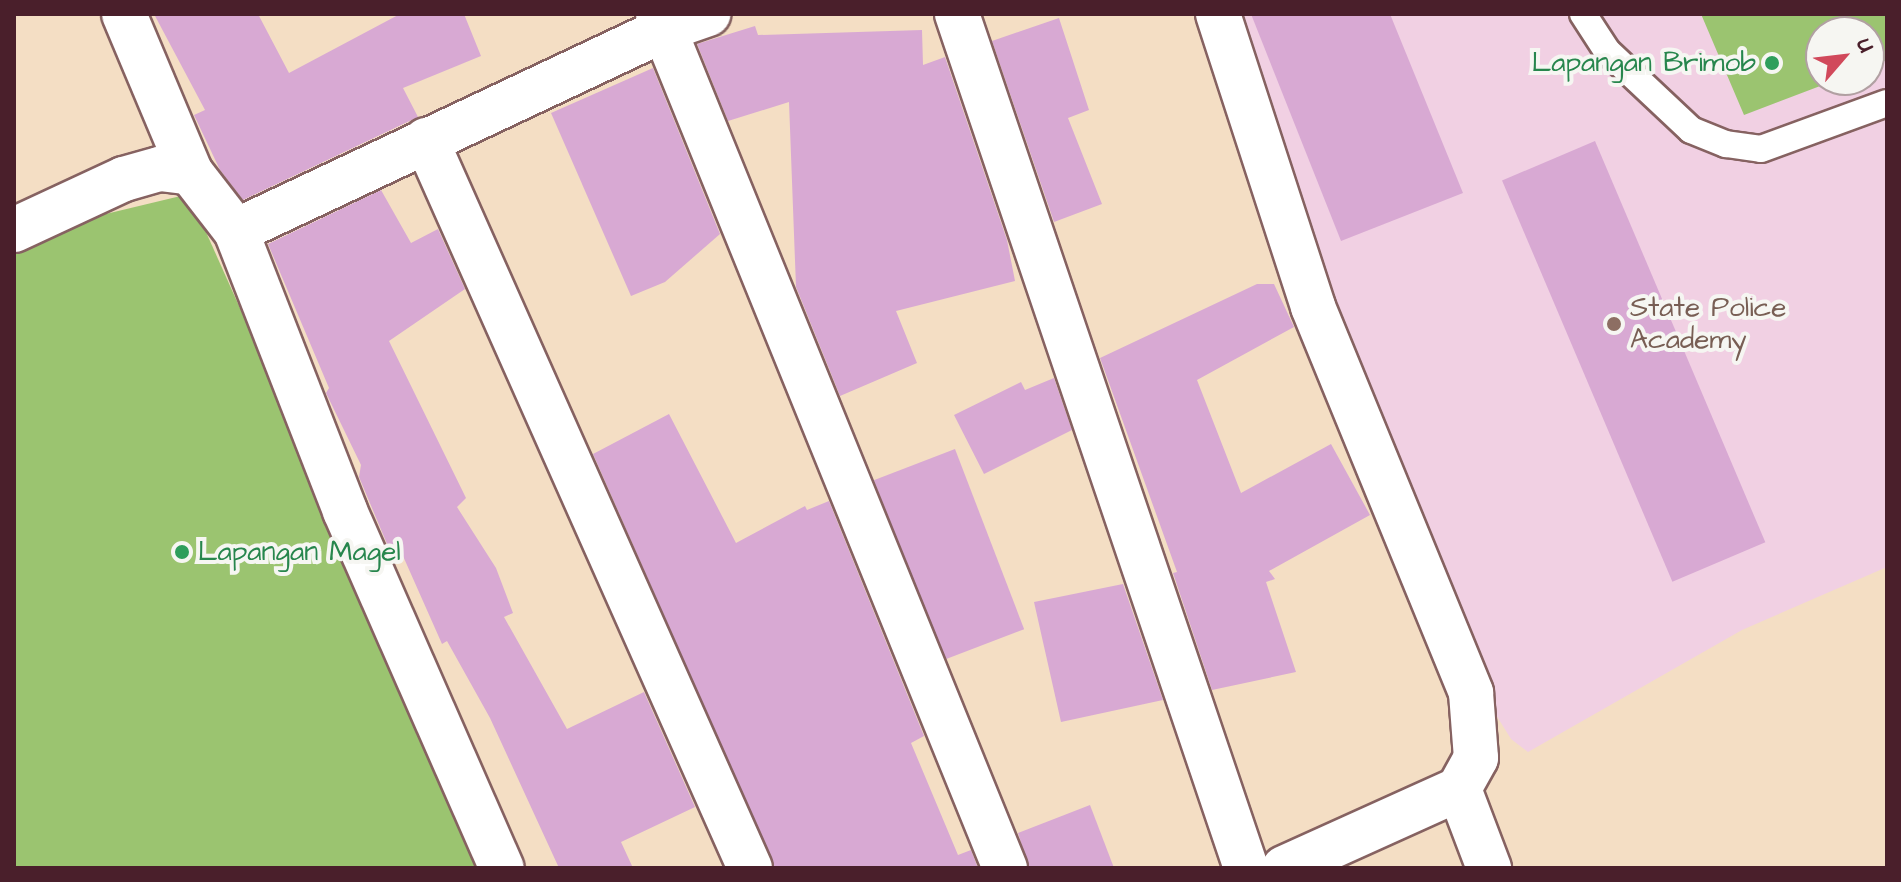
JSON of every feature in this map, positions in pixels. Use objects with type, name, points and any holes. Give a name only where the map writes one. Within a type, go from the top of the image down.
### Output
[{"type":"street","points":[[124,14],[191,173],[236,231],[345,511],[502,868]]},
{"type":"street","points":[[236,231],[661,22],[708,14]]},
{"type":"street","points":[[957,14],[1246,868]]},
{"type":"street","points":[[1218,14],[1313,307],[1471,693],[1476,758],[1459,789],[1284,868]]},
{"type":"street","points":[[661,22],[1005,868]]},
{"type":"street","points":[[426,140],[750,868]]},
{"type":"street","points":[[14,230],[124,179],[160,169],[191,173]]},
{"type":"street","points":[[1459,789],[1489,868]]},
{"type":"lane","points":[[1583,14],[1607,51],[1691,130],[1726,144],[1761,149],[1887,103]]},
{"type":"shaded area","name":"State Police Academy","points":[[1221,14],[1887,14],[1887,567],[1742,630],[1528,752],[1511,739],[1488,702]]},
{"type":"green space","name":"Lapangan Brimob","points":[[1701,14],[1887,14],[1885,61],[1885,16],[1805,16],[1805,92],[1744,115]]},
{"type":"green space","name":"Lapangan Magel","points":[[189,194],[490,868],[14,868],[14,236]]},
{"type":"building","points":[[154,14],[258,14],[289,73],[400,14],[464,14],[481,56],[403,88],[418,117],[243,200],[220,170],[194,115],[205,110]]},
{"type":"building","points":[[1251,14],[1390,14],[1463,193],[1341,241]]},
{"type":"building","points":[[1059,18],[1089,110],[1068,118],[1102,204],[1054,222],[992,41]]},
{"type":"building","points":[[755,26],[758,35],[922,30],[923,65],[945,57],[1007,240],[1015,281],[896,311],[917,363],[840,396],[796,287],[789,102],[728,121],[697,44]]},
{"type":"building","points":[[653,68],[720,234],[665,282],[631,296],[551,113]]},
{"type":"building","points":[[1595,141],[1765,542],[1672,582],[1502,180]]},
{"type":"building","points":[[381,190],[411,243],[438,229],[465,289],[389,341],[466,498],[457,507],[496,568],[513,613],[504,617],[567,729],[644,692],[695,807],[621,842],[633,868],[559,868],[490,718],[447,641],[442,644],[399,547],[390,551],[359,477],[361,465],[326,393],[329,388],[268,244]]},
{"type":"building","points":[[1257,284],[1274,284],[1294,327],[1197,380],[1241,493],[1331,444],[1370,515],[1269,571],[1275,579],[1266,582],[1296,672],[1212,690],[1173,573],[1177,572],[1100,358]]},
{"type":"building","points":[[1054,378],[1072,430],[984,474],[954,415],[1021,382],[1025,390]]},
{"type":"building","points":[[669,414],[736,543],[805,506],[807,510],[829,501],[924,736],[911,743],[958,855],[971,850],[978,868],[775,868],[593,454]]},
{"type":"building","points":[[955,449],[1024,629],[943,660],[874,480]]},
{"type":"building","points":[[1123,584],[1163,700],[1061,722],[1034,602]]},
{"type":"building","points":[[1090,805],[1114,868],[1029,868],[1018,833]]},
{"type":"place","name":"Lapangan Brimob","points":[[1772,63]]},
{"type":"place","name":"State Police Academy","points":[[1614,324]]},
{"type":"place","name":"Lapangan Magel","points":[[182,552]]}]
